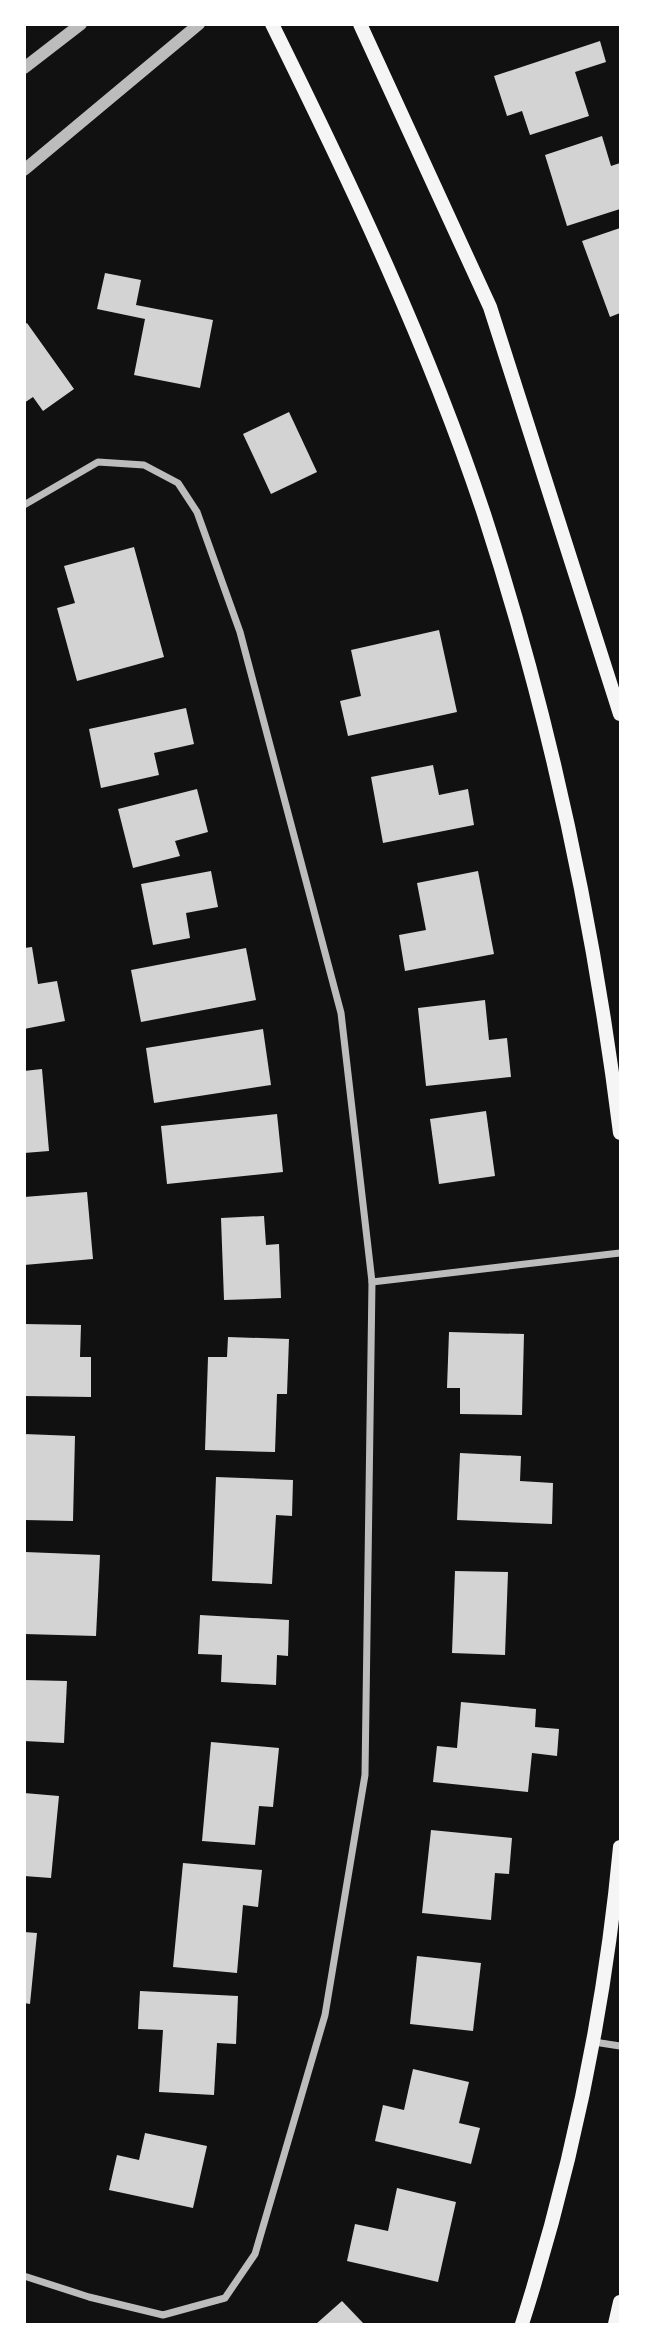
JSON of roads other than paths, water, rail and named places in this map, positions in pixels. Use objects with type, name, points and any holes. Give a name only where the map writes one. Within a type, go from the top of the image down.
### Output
[{"type":"main road","points":[[272,24],[388,266],[484,514],[524,651],[575,856],[621,1133]]},
{"type":"main road","points":[[360,24],[490,307],[621,714]]},
{"type":"main road","points":[[522,2325],[573,2140],[594,2042],[621,1847]]},
{"type":"main road","points":[[615,2325],[621,2302]]},
{"type":"street","points":[[24,68],[81,24]]},
{"type":"street","points":[[24,170],[200,24]]},
{"type":"street","points":[[24,505],[98,462],[144,465],[178,483],[197,512],[240,632],[341,1013],[372,1282],[365,1774],[325,2015],[256,2253],[225,2298],[163,2315],[89,2297],[24,2276]]},
{"type":"street","points":[[372,1282],[621,1253]]},
{"type":"street","points":[[594,2042],[621,2046]]}]
